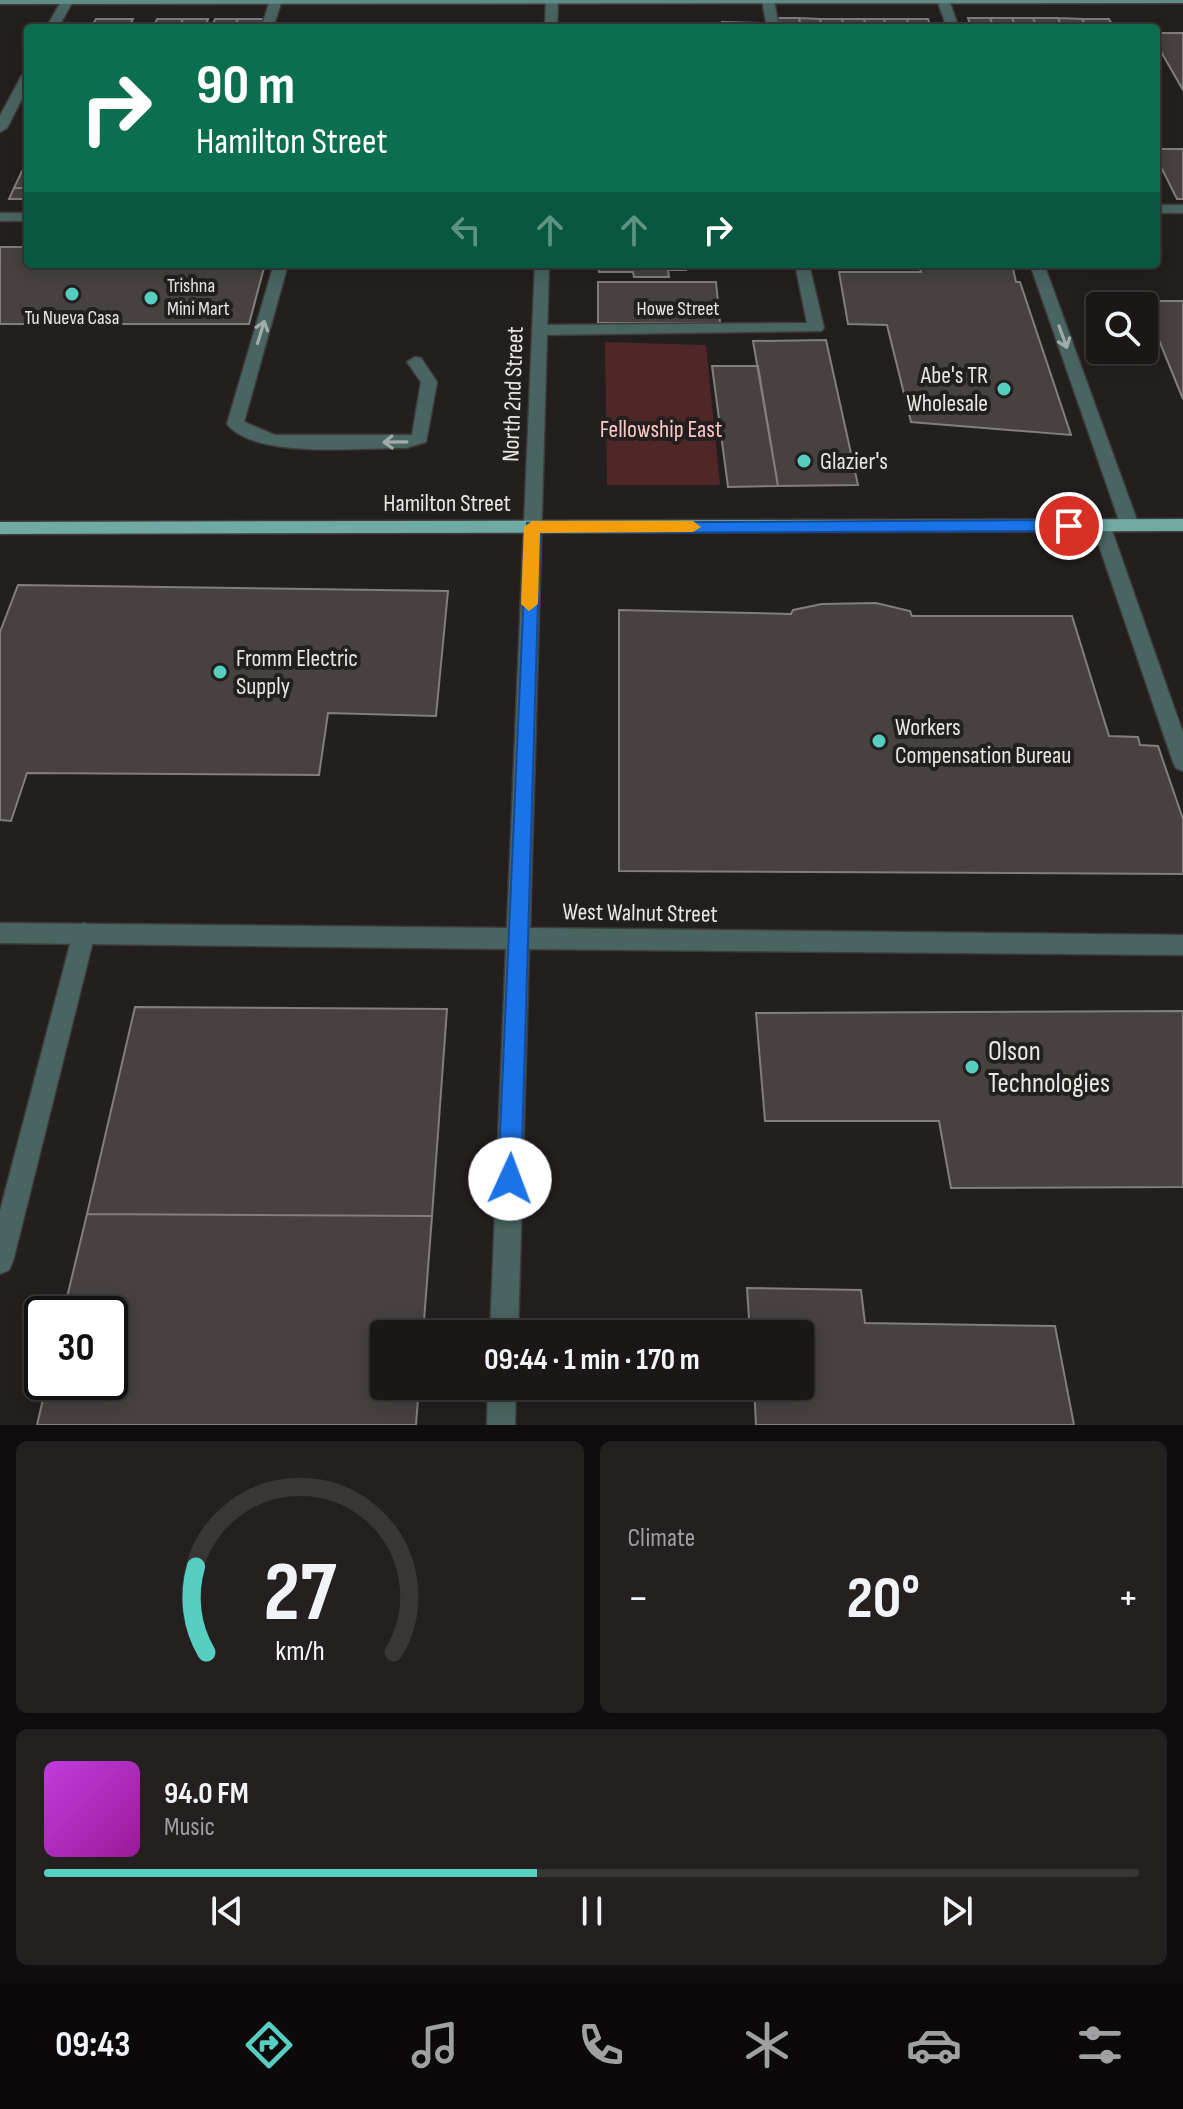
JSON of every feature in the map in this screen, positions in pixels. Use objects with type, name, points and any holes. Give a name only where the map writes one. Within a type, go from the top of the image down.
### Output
[{"type":"main road","points":[[0,1],[1183,0]]},
{"type":"main road","name":"Hamilton Street","points":[[0,528],[1183,525]]},
{"type":"street","points":[[54,24],[67,0]]},
{"type":"street","points":[[268,24],[276,0]]},
{"type":"street","points":[[551,24],[552,0]]},
{"type":"street","points":[[768,0],[772,24]]},
{"type":"street","points":[[943,0],[952,24]]},
{"type":"street","points":[[0,128],[24,83]]},
{"type":"street","points":[[1160,209],[1183,209]]},
{"type":"street","points":[[0,217],[24,217]]},
{"type":"street","points":[[280,268],[235,424],[274,441],[406,442],[420,438],[429,382],[415,362]]},
{"type":"street","name":"North 2nd Street","points":[[504,1320],[542,268]]},
{"type":"street","name":"Howe Street","points":[[540,330],[816,328],[803,268]]},
{"type":"street","points":[[1038,268],[1130,526]]},
{"type":"street","points":[[1101,525],[1183,762]]},
{"type":"street","name":"West Walnut Street","points":[[0,933],[1183,945]]},
{"type":"street","points":[[0,1261],[84,933]]},
{"type":"street","points":[[501,1425],[502,1400]]},
{"type":"green space","name":"Fellowship East","points":[[605,342],[706,345],[720,485],[607,485]]},
{"type":"building","points":[[778,18],[799,18],[800,24],[779,24]]},
{"type":"building","points":[[799,18],[820,19],[821,24],[800,24]]},
{"type":"building","points":[[968,18],[990,18],[992,24],[970,24]]},
{"type":"building","points":[[990,18],[1012,18],[1014,24],[992,24]]},
{"type":"building","points":[[1012,18],[1033,18],[1035,24],[1014,24]]},
{"type":"building","points":[[1033,18],[1058,18],[1060,24],[1035,24]]},
{"type":"building","points":[[1058,18],[1082,19],[1085,24],[1060,24]]},
{"type":"building","points":[[96,19],[133,19],[131,24],[93,24]]},
{"type":"building","points":[[157,19],[183,19],[181,24],[155,24]]},
{"type":"building","points":[[183,19],[208,19],[206,24],[181,24]]},
{"type":"building","points":[[215,19],[238,19],[236,24],[213,24]]},
{"type":"building","points":[[238,19],[264,19],[262,24],[236,24]]},
{"type":"building","points":[[820,19],[842,19],[843,24],[821,24]]},
{"type":"building","points":[[842,19],[864,19],[865,24],[843,24]]},
{"type":"building","points":[[864,19],[884,19],[885,24],[865,24]]},
{"type":"building","points":[[884,19],[907,19],[908,24],[885,24]]},
{"type":"building","points":[[907,19],[928,19],[930,24],[908,24]]},
{"type":"building","points":[[1082,19],[1109,19],[1112,24],[1085,24]]},
{"type":"building","points":[[722,22],[760,24],[722,24]]},
{"type":"building","points":[[1160,33],[1183,33],[1183,90],[1160,50]]},
{"type":"building","points":[[1160,149],[1183,149],[1183,199],[1177,199],[1160,165]]},
{"type":"building","points":[[22,171],[24,171],[24,188],[14,188]]},
{"type":"building","points":[[14,188],[24,188],[24,199],[9,199]]},
{"type":"building","points":[[0,247],[24,247],[24,268],[264,268],[249,324],[0,324]]},
{"type":"building","points":[[598,268],[686,270],[668,270],[669,277],[634,277],[633,272],[599,272]]},
{"type":"building","points":[[920,268],[1013,268],[1071,435],[911,422],[887,325],[848,324],[839,272],[921,272]]},
{"type":"building","points":[[598,282],[716,282],[720,323],[598,323]]},
{"type":"building","points":[[1158,301],[1183,301],[1183,399],[1158,338]]},
{"type":"building","points":[[826,340],[858,485],[778,486],[753,341]]},
{"type":"building","points":[[712,366],[758,366],[778,486],[728,487]]},
{"type":"building","name":"Fromm Electric Supply","points":[[18,585],[448,591],[436,716],[328,713],[319,775],[27,773],[11,821],[0,820],[0,632]]},
{"type":"building","name":"Workers Compensation Bureau","points":[[876,603],[910,611],[912,616],[1072,616],[1109,736],[1138,737],[1140,745],[1158,746],[1183,819],[1183,874],[619,871],[619,610],[791,614],[793,610],[822,604]]},
{"type":"building","points":[[135,1007],[447,1009],[432,1216],[87,1214]]},
{"type":"building","name":"Olson Technologies","points":[[1183,1011],[1183,1187],[951,1188],[939,1121],[765,1121],[756,1013]]},
{"type":"building","points":[[87,1214],[432,1216],[424,1320],[370,1320],[370,1400],[418,1400],[416,1425],[37,1425],[43,1400],[128,1400],[128,1296],[67,1296]]},
{"type":"building","points":[[747,1288],[861,1290],[865,1323],[1055,1326],[1074,1425],[756,1425],[755,1400],[814,1400],[814,1320],[749,1320]]},
{"type":"slow traffic","points":[[529,604],[532,527],[693,527]]},
{"type":"place","name":"Tu Nueva Casa","points":[[72,294]]},
{"type":"place","name":"Trishna Mini Mart","points":[[151,298]]},
{"type":"place","name":"Abe's TR Wholesale","points":[[1004,389]]},
{"type":"place","name":"Glazier's","points":[[804,461]]},
{"type":"place","name":"Fromm Electric Supply","points":[[220,672]]},
{"type":"place","name":"Workers Compensation Bureau","points":[[879,741]]},
{"type":"place","name":"Olson Technologies","points":[[972,1067]]},
{"type":"route","points":[[510,1179],[532,527],[1069,526]]}]
